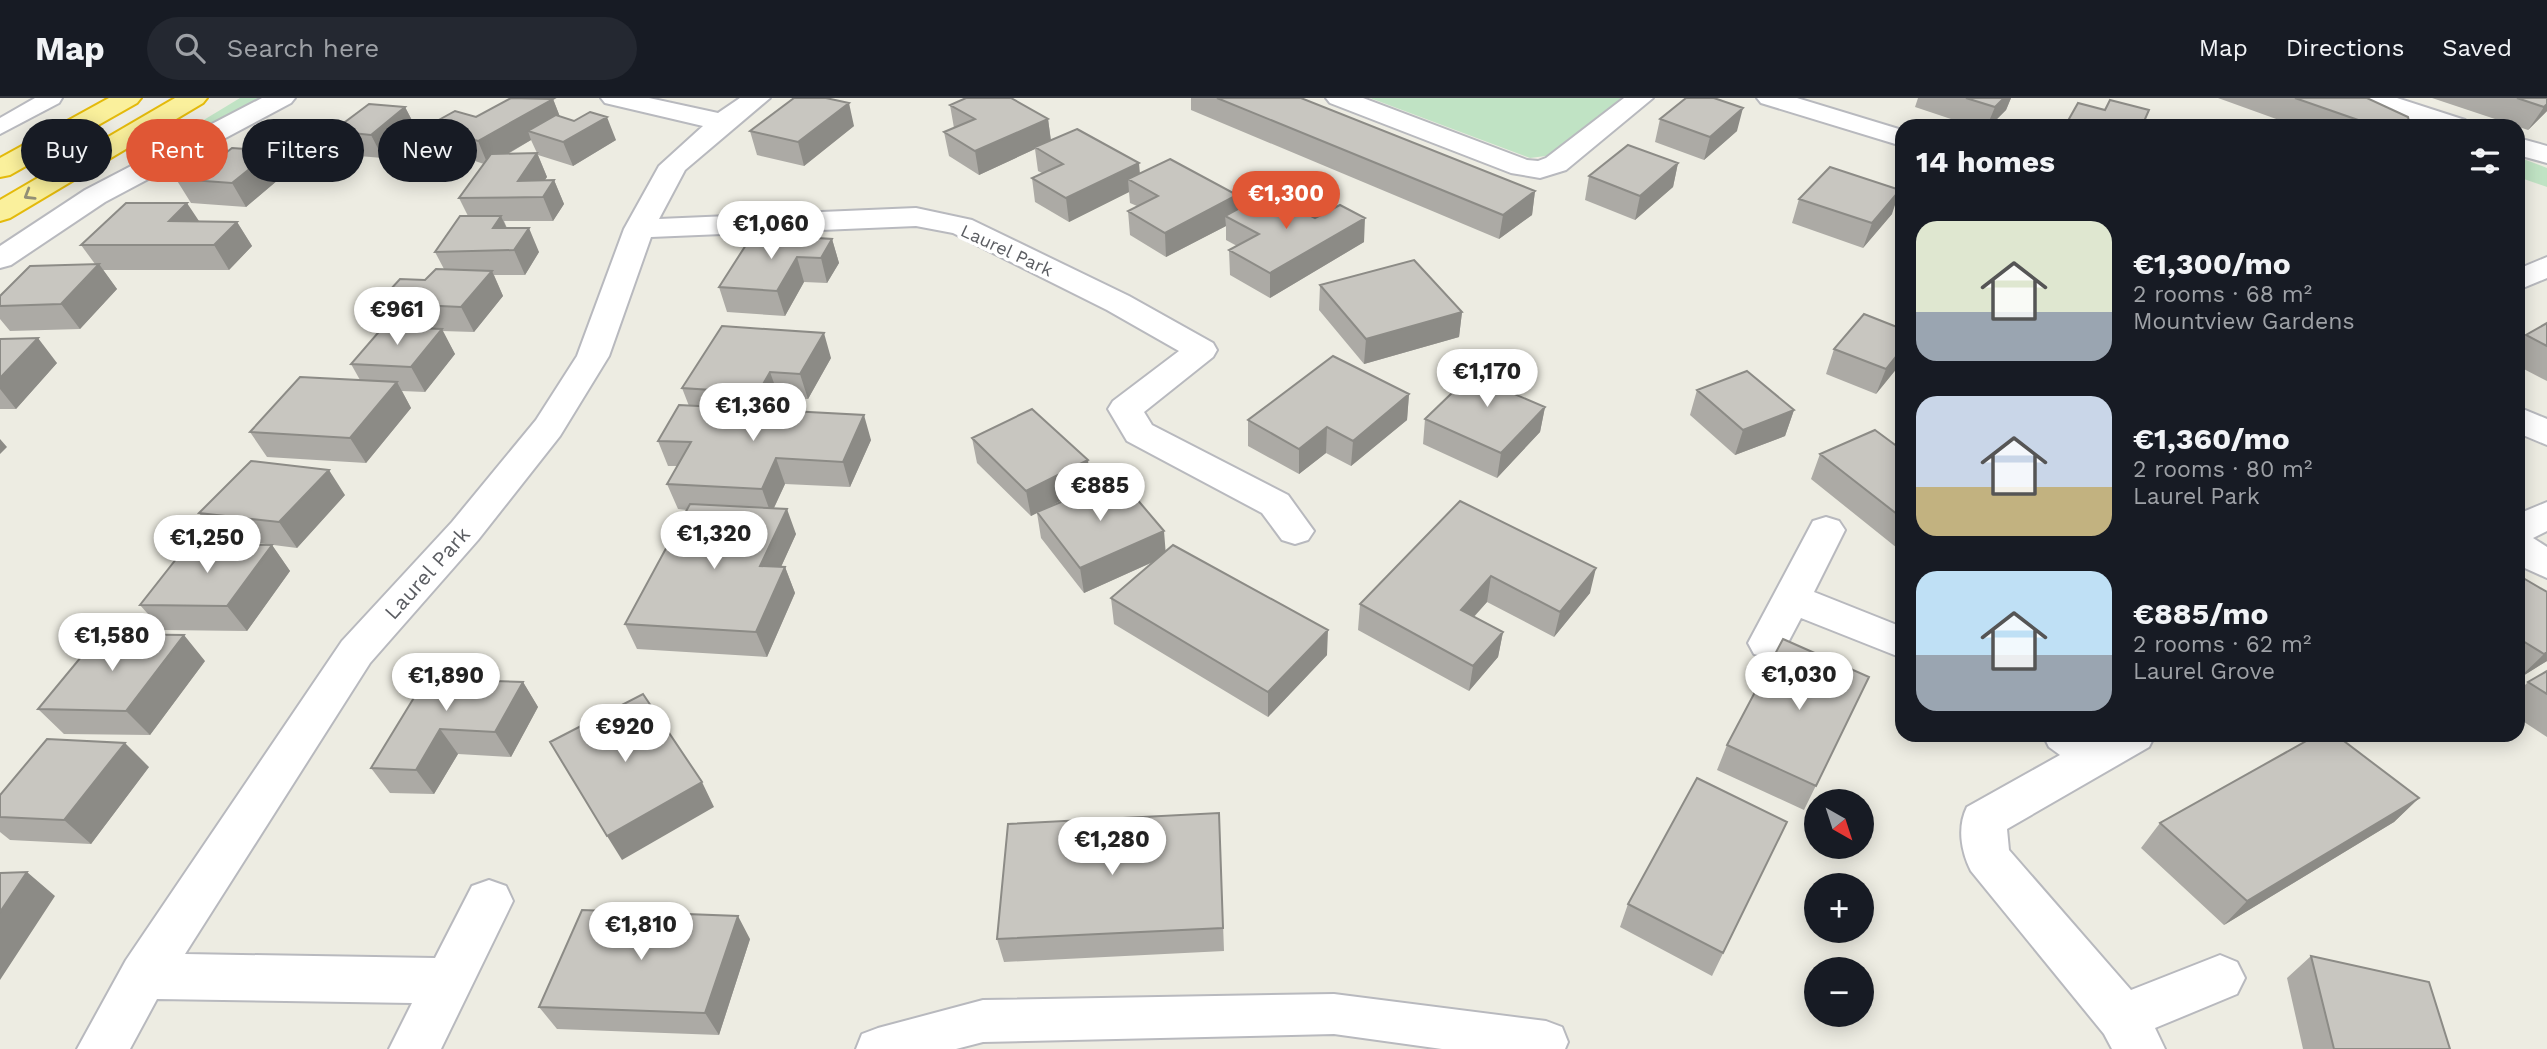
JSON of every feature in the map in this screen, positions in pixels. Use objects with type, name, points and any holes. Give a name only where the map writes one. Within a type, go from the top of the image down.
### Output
[{"type":"highway","points":[[0,169],[128,98]]},
{"type":"highway","points":[[0,212],[194,98]]},
{"type":"street","points":[[0,260],[95,196],[282,98]]},
{"type":"street","points":[[614,98],[723,122]]},
{"type":"street","name":"Laurel Park","points":[[103,1049],[143,976],[356,652],[465,531],[548,428],[593,356],[639,229],[673,166],[723,122],[757,98]]},
{"type":"street","points":[[1339,98],[1521,167],[1540,170],[1556,164],[1640,98]]},
{"type":"street","points":[[1770,98],[1895,136]]},
{"type":"street","points":[[2371,98],[2435,119]]},
{"type":"street","points":[[2525,148],[2547,155]]},
{"type":"street","name":"Laurel Park","points":[[639,229],[915,217],[962,226],[1118,303],[1201,350],[1125,409],[1139,433],[1275,504],[1295,531]]},
{"type":"street","points":[[2525,277],[2547,266]]},
{"type":"street","points":[[2525,422],[2547,434]]},
{"type":"street","points":[[2525,526],[2547,515]]},
{"type":"street","points":[[1769,643],[1826,530]]},
{"type":"street","points":[[2525,551],[2547,564]]},
{"type":"street","points":[[1793,599],[1895,640]]},
{"type":"street","points":[[2099,742],[2079,746],[1983,820],[1987,857],[2130,1033],[2220,978]]},
{"type":"street","points":[[415,1049],[489,901]]},
{"type":"street","points":[[143,976],[448,981]]},
{"type":"lane","points":[[0,127],[51,98]]},
{"type":"lane","points":[[878,1049],[983,1021],[1334,1014],[1546,1042]]},
{"type":"green space","points":[[240,98],[267,98],[226,119],[205,119]]},
{"type":"green space","points":[[1370,98],[1621,98],[1553,155],[1530,158]]},
{"type":"green space","points":[[2525,160],[2547,168],[2547,187],[2525,179]]},
{"type":"building","points":[[511,98],[553,99],[478,141],[477,119],[441,119],[455,111],[476,117]]},
{"type":"building","points":[[794,98],[826,98],[849,103],[798,142],[750,131]]},
{"type":"building","points":[[966,98],[1011,98],[1048,119],[975,151],[944,132],[975,119],[950,105]]},
{"type":"building","points":[[1217,98],[1301,98],[1535,191],[1503,215]]},
{"type":"building","points":[[1686,98],[1714,98],[1743,108],[1710,137],[1660,119]]},
{"type":"building","points":[[1966,98],[2004,98],[1995,107]]},
{"type":"building","points":[[2295,98],[2367,98],[2408,119],[2355,119]]},
{"type":"building","points":[[2517,98],[2547,98],[2547,104],[2544,107]]},
{"type":"building","points":[[2110,100],[2149,110],[2145,119],[2069,119],[2078,103],[2105,110]]},
{"type":"building","points":[[369,104],[405,107],[390,119],[378,119],[378,129],[371,135],[364,134],[364,119],[349,119]]},
{"type":"building","points":[[590,112],[607,117],[563,142],[528,131],[556,115],[574,121]]},
{"type":"building","points":[[1077,129],[1139,163],[1066,198],[1032,178],[1063,164],[1035,147]]},
{"type":"building","points":[[1628,145],[1678,163],[1640,196],[1589,176]]},
{"type":"building","points":[[232,148],[242,149],[242,175],[232,183],[218,182],[228,182],[228,151]]},
{"type":"building","points":[[537,153],[518,181],[554,180],[543,197],[459,198],[471,182],[477,182],[477,173],[491,154]]},
{"type":"building","points":[[1170,159],[1237,195],[1165,233],[1128,211],[1158,196],[1128,179]]},
{"type":"building","points":[[1830,167],[1895,188],[1895,196],[1872,223],[1799,199]]},
{"type":"building","points":[[1267,193],[1315,218],[1340,205],[1365,218],[1270,273],[1229,250],[1259,234],[1225,216]]},
{"type":"building","points":[[126,203],[187,203],[169,221],[237,222],[214,245],[81,245]]},
{"type":"building","points":[[460,216],[501,216],[493,228],[529,228],[514,250],[435,252]]},
{"type":"building","points":[[753,234],[832,239],[821,258],[797,257],[777,291],[719,287]]},
{"type":"building","points":[[1414,260],[1462,312],[1366,339],[1320,285]]},
{"type":"building","points":[[99,264],[61,304],[0,306],[0,296],[30,266]]},
{"type":"building","points":[[436,269],[492,271],[461,307],[378,303],[400,279],[425,280]]},
{"type":"building","points":[[1864,314],[1895,326],[1895,358],[1886,369],[1834,349]]},
{"type":"building","points":[[2547,323],[2547,346],[2526,335]]},
{"type":"building","points":[[722,326],[824,333],[800,374],[770,372],[758,393],[682,388]]},
{"type":"building","points":[[383,327],[442,329],[411,367],[351,364]]},
{"type":"building","points":[[38,338],[0,378],[0,339]]},
{"type":"building","points":[[1333,356],[1409,394],[1353,441],[1327,427],[1299,449],[1248,420]]},
{"type":"building","points":[[1483,363],[1520,378],[1507,391],[1545,407],[1501,453],[1425,419]]},
{"type":"building","points":[[1747,371],[1794,410],[1743,430],[1697,390]]},
{"type":"building","points":[[300,377],[397,382],[350,438],[250,432]]},
{"type":"building","points":[[679,405],[864,415],[843,462],[776,458],[762,489],[667,484],[691,442],[658,441]]},
{"type":"building","points":[[1032,409],[1088,460],[1026,491],[972,438]]},
{"type":"building","points":[[1875,430],[1895,445],[1895,513],[1820,454]]},
{"type":"building","points":[[251,461],[329,470],[279,522],[199,513]]},
{"type":"building","points":[[1119,478],[1164,531],[1080,568],[1037,512]]},
{"type":"building","points":[[1460,501],[1596,568],[1560,612],[1491,576],[1461,610],[1503,632],[1473,666],[1360,604]]},
{"type":"building","points":[[690,504],[787,509],[760,566],[785,567],[756,632],[625,624]]},
{"type":"building","points":[[188,544],[272,545],[227,606],[140,605]]},
{"type":"building","points":[[1173,545],[1328,630],[1268,692],[1111,598]]},
{"type":"building","points":[[2525,579],[2547,592],[2547,652],[2544,654],[2525,642]]},
{"type":"building","points":[[100,634],[184,635],[126,711],[38,709]]},
{"type":"building","points":[[1783,639],[1869,677],[1816,786],[1727,745]]},
{"type":"building","points":[[437,660],[473,662],[462,680],[523,682],[495,732],[440,729],[416,770],[371,768]]},
{"type":"building","points":[[2547,671],[2547,694],[2528,682]]},
{"type":"building","points":[[643,694],[702,782],[607,836],[550,742]]},
{"type":"building","points":[[47,739],[125,743],[64,820],[0,817],[0,795]]},
{"type":"building","points":[[2305,742],[2345,742],[2419,798],[2247,901],[2160,823]]},
{"type":"building","points":[[1697,778],[1787,822],[1723,953],[1628,904]]},
{"type":"building","points":[[1219,813],[1223,928],[997,939],[1008,824]]},
{"type":"building","points":[[27,872],[0,912],[0,873]]},
{"type":"building","points":[[582,910],[738,916],[705,1013],[539,1007]]},
{"type":"building","points":[[2311,956],[2429,982],[2450,1049],[2334,1049]]}]
